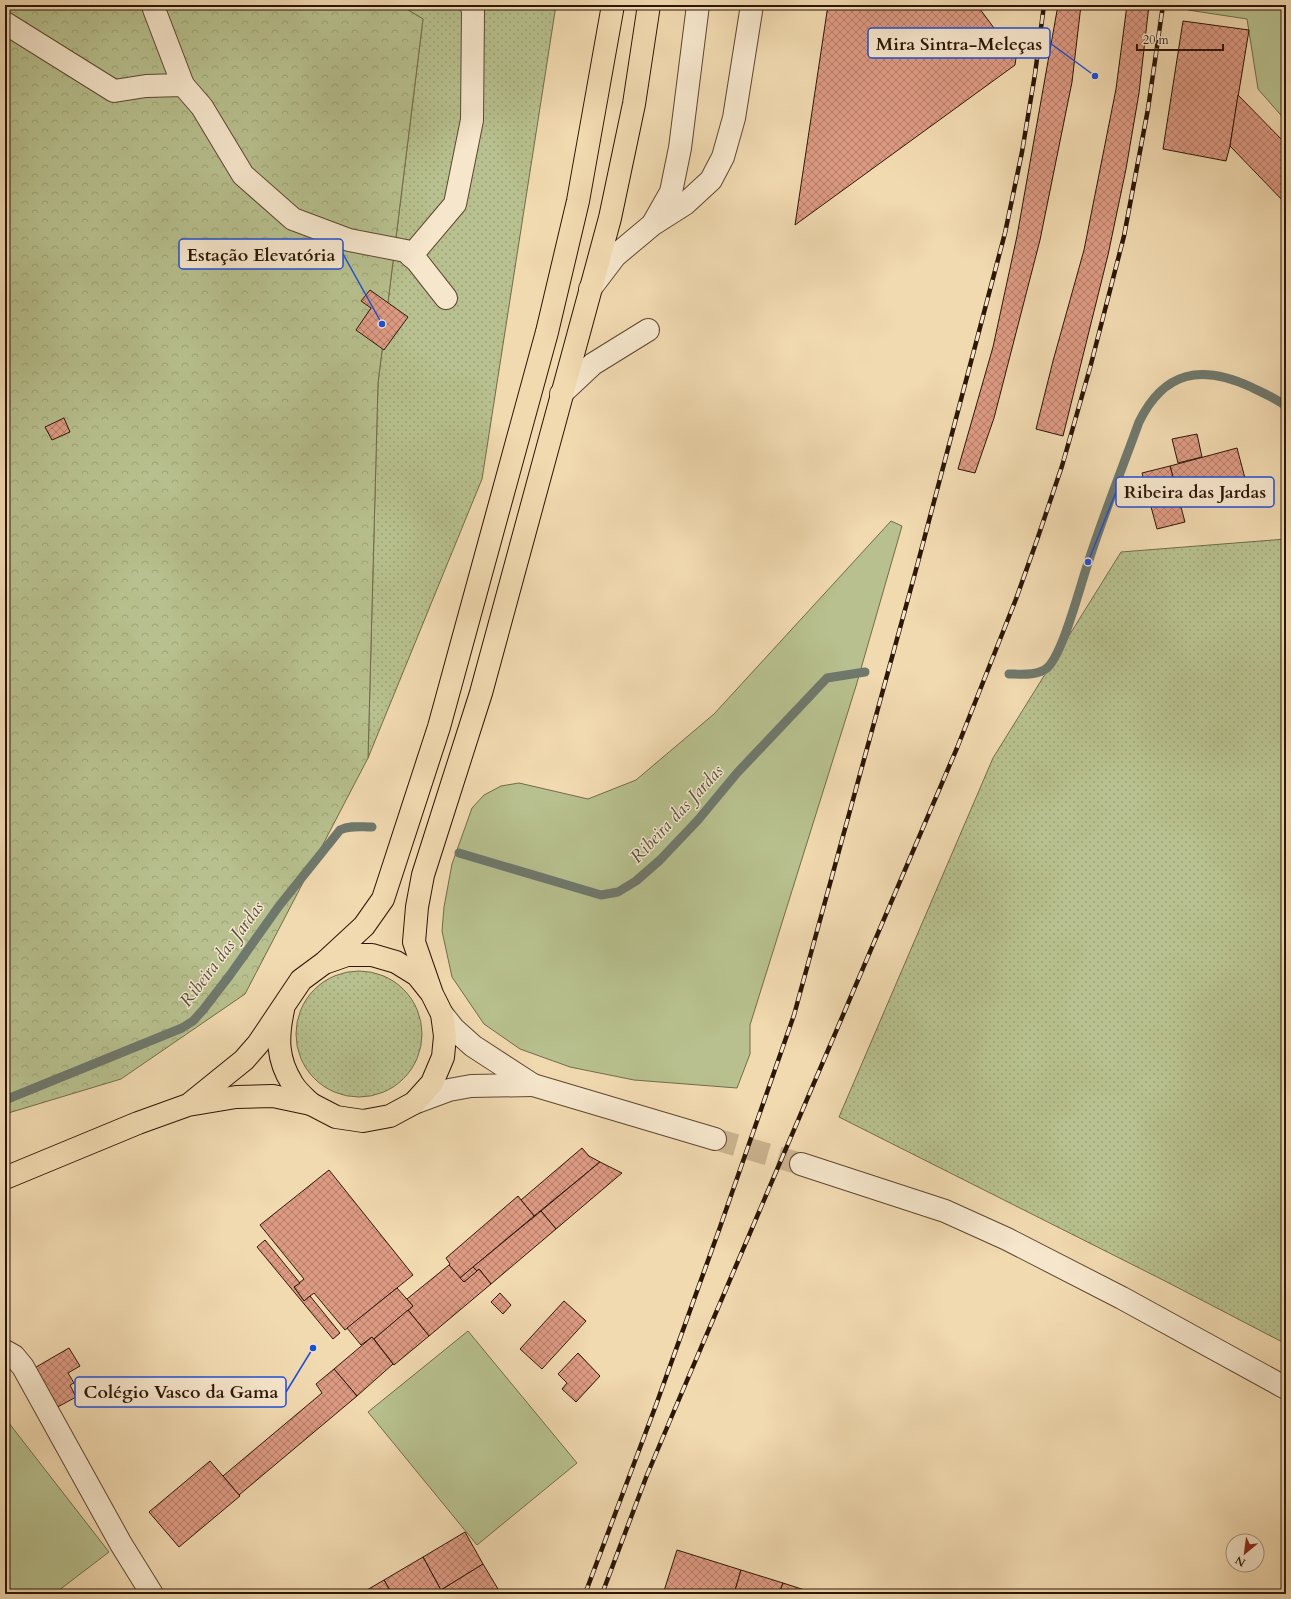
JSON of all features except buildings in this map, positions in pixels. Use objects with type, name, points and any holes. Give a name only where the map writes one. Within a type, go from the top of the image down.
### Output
[{"type":"main road","points":[[188,1105],[244,1060],[258,1044],[301,980],[324,963],[364,926],[383,899],[439,727],[547,332],[576,209],[613,5]]},
{"type":"main road","points":[[5,1178],[138,1123],[188,1105],[236,1096],[273,1096],[311,1104],[336,1117],[362,1121],[390,1116],[414,1103],[432,1083],[443,1058],[445,1036],[442,1014],[432,994],[414,942],[417,907],[423,875],[481,693],[610,218],[634,104],[649,5]]},
{"type":"main road","points":[[324,963],[348,955],[372,955],[396,962],[416,975],[432,994]]},
{"type":"main road","points":[[285,1004],[278,1031],[281,1059],[292,1084],[311,1104]]},
{"type":"street","points":[[411,256],[455,204],[472,120],[473,11],[471,5]]},
{"type":"street","points":[[652,225],[671,192],[680,148],[698,5]]},
{"type":"street","points":[[590,290],[615,256],[652,225],[685,204],[712,180],[723,157],[734,118],[752,5]]},
{"type":"street","points":[[154,9],[183,85],[202,107],[243,175],[293,219],[349,240],[406,251],[417,261],[446,298]]},
{"type":"street","points":[[5,23],[114,91],[146,86],[183,85]]},
{"type":"street","points":[[561,394],[593,364],[648,330]]},
{"type":"street","points":[[442,1014],[454,1029],[474,1046],[498,1064],[533,1085],[715,1139]]},
{"type":"street","points":[[414,1103],[450,1090],[471,1086],[533,1085]]},
{"type":"street","points":[[801,1164],[945,1211],[1007,1239],[1122,1298],[1286,1388]]},
{"type":"street","points":[[5,1351],[14,1356],[23,1368],[121,1544],[152,1594]]},
{"type":"green space","points":[[5,5],[400,5],[423,19],[378,383],[368,758],[245,994],[121,1079],[5,1114]]},
{"type":"green space","points":[[400,5],[556,5],[482,479],[368,758],[378,383],[423,19]]},
{"type":"green space","points":[[1189,5],[1286,5],[1286,121],[1258,89],[1247,19],[1188,10]]},
{"type":"green space","points":[[891,521],[902,526],[856,686],[750,1025],[750,1054],[737,1088],[634,1080],[570,1067],[520,1049],[484,1024],[452,977],[442,931],[444,907],[452,864],[472,808],[484,795],[501,786],[519,783],[588,799],[636,780],[714,714]]},
{"type":"green space","points":[[1286,539],[1286,1344],[1165,1281],[839,1117],[993,758],[1121,552]]},
{"type":"green space","points":[[365,971],[389,978],[404,989],[415,1004],[421,1022],[421,1046],[415,1064],[404,1079],[389,1090],[371,1096],[353,1097],[329,1090],[314,1079],[303,1064],[297,1046],[296,1028],[303,1004],[314,989],[329,978],[347,972]]},
{"type":"green space","points":[[468,1331],[577,1463],[477,1545],[368,1412]]},
{"type":"green space","points":[[5,1418],[109,1552],[54,1594],[5,1594]]},
{"type":"waterway","name":"Ribeira das Jardas","points":[[1009,674],[1029,674],[1043,671],[1053,660],[1059,649],[1100,528],[1139,422],[1149,405],[1160,392],[1172,382],[1186,377],[1200,375],[1216,376],[1233,380],[1251,387],[1286,406]]},
{"type":"waterway","name":"Ribeira das Jardas","points":[[459,853],[601,895],[618,892],[636,881],[660,860],[698,820],[737,773],[827,678],[865,672]]},
{"type":"waterway","name":"Ribeira das Jardas","points":[[5,1100],[182,1028],[193,1021],[230,975],[279,906],[340,830],[352,827],[372,827]]},
{"type":"tunnel","points":[[715,1139],[801,1164]]},
{"type":"railway","points":[[585,1594],[656,1405],[794,1015],[917,566],[1005,233],[1022,152],[1035,74],[1044,5]]},
{"type":"railway","points":[[602,1594],[647,1475],[957,748],[1016,599],[1037,540],[1062,466],[1090,368],[1124,236],[1148,109],[1163,5]]},
{"type":"place","name":"Mira Sintra-Meleças","points":[[1095,76]]},
{"type":"place","name":"Estação Elevatória","points":[[382,324]]},
{"type":"place","name":"Ribeira das Jardas","points":[[1088,562]]},
{"type":"place","name":"Colégio Vasco da Gama","points":[[313,1348]]}]
